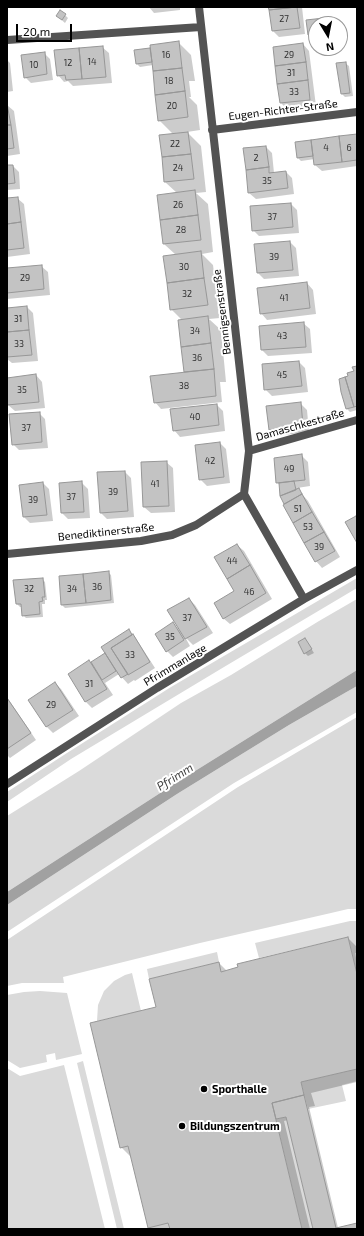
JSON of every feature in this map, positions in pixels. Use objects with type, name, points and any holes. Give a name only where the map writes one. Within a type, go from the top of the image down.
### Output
[{"type":"street","name":"Bennigsenstraße","points":[[199,7],[249,451],[244,494]]},
{"type":"street","points":[[7,40],[201,27]]},
{"type":"street","name":"Eugen-Richter-Straße","points":[[212,130],[357,112]]},
{"type":"street","name":"Damaschkestraße","points":[[249,451],[357,420]]},
{"type":"street","points":[[244,494],[304,599]]},
{"type":"street","name":"Benediktinerstraße","points":[[7,554],[141,541],[172,535],[196,525],[244,494]]},
{"type":"street","name":"Pfrimmanlage","points":[[7,784],[157,688],[304,599],[357,570]]},
{"type":"shaded area","points":[[357,578],[357,588],[71,759],[7,802],[7,792],[67,753],[171,687]]},
{"type":"shaded area","points":[[357,599],[357,670],[171,786],[7,892],[7,816],[79,771],[181,703],[231,675]]},
{"type":"shaded area","points":[[357,670],[357,686],[289,725],[177,794],[7,905],[7,892],[171,786]]},
{"type":"shaded area","points":[[357,686],[357,712],[234,783],[7,932],[7,905],[177,794],[289,725]]},
{"type":"shaded area","points":[[357,717],[357,909],[348,909],[200,943],[63,977],[64,983],[22,983],[7,986],[7,940],[238,787]]},
{"type":"shaded area","points":[[350,921],[357,921],[357,953],[355,953],[357,974],[348,937],[259,958],[255,943]]},
{"type":"shaded area","points":[[217,952],[219,962],[149,979],[147,969]]},
{"type":"shaded area","points":[[132,973],[141,1011],[97,1021],[98,1005],[104,991],[114,981]]},
{"type":"shaded area","points":[[40,991],[67,993],[82,1054],[56,1060],[55,1053],[46,1055],[47,1062],[20,1068],[7,1060],[7,995]]},
{"type":"shaded area","points":[[83,1061],[124,1229],[117,1229],[77,1063]]},
{"type":"shaded area","points":[[64,1065],[105,1229],[7,1229],[7,1068],[20,1076]]},
{"type":"shaded area","points":[[357,1069],[357,1081],[342,1085],[346,1101],[308,1109],[301,1082]]},
{"type":"shaded area","points":[[286,1117],[313,1229],[302,1229],[276,1119]]},
{"type":"building","points":[[268,7],[296,7],[269,10]]},
{"type":"building","points":[[297,7],[300,28],[272,31],[269,10]]},
{"type":"building","points":[[60,10],[66,14],[62,20],[56,16]]},
{"type":"building","points":[[306,20],[308,20],[308,35]]},
{"type":"building","points":[[179,41],[182,68],[153,71],[150,45]]},
{"type":"building","points":[[303,43],[306,62],[275,66],[273,47]]},
{"type":"building","points":[[103,46],[106,77],[82,79],[79,48]]},
{"type":"building","points":[[79,48],[82,79],[66,80],[65,75],[57,76],[54,50]]},
{"type":"building","points":[[150,48],[152,62],[136,64],[134,50]]},
{"type":"building","points":[[45,52],[47,74],[24,78],[21,55]]},
{"type":"building","points":[[306,62],[308,80],[277,84],[275,66]]},
{"type":"building","points":[[346,62],[350,93],[341,94],[336,63]]},
{"type":"building","points":[[182,68],[185,91],[155,95],[153,71]]},
{"type":"building","points":[[308,80],[310,100],[280,103],[277,84]]},
{"type":"building","points":[[185,91],[188,117],[158,121],[155,95]]},
{"type":"building","points":[[7,104],[11,125],[7,125]]},
{"type":"building","points":[[7,125],[11,125],[14,148],[7,149]]},
{"type":"building","points":[[188,132],[191,154],[162,157],[159,135]]},
{"type":"building","points":[[357,134],[357,160],[342,162],[339,136]]},
{"type":"building","points":[[339,136],[342,162],[314,165],[311,140]]},
{"type":"building","points":[[311,140],[313,156],[297,158],[295,142]]},
{"type":"building","points":[[266,146],[269,167],[246,170],[243,148]]},
{"type":"building","points":[[191,154],[194,179],[164,182],[162,157]]},
{"type":"building","points":[[7,165],[13,165],[15,183],[7,184]]},
{"type":"building","points":[[269,167],[269,173],[286,171],[288,188],[248,193],[246,170]]},
{"type":"building","points":[[195,190],[198,215],[160,220],[157,195]]},
{"type":"building","points":[[18,197],[21,222],[7,224],[7,198]]},
{"type":"building","points":[[291,203],[293,227],[252,231],[250,206]]},
{"type":"building","points":[[198,215],[201,240],[163,244],[160,220]]},
{"type":"building","points":[[21,222],[24,248],[7,250],[7,224]]},
{"type":"building","points":[[290,241],[293,270],[257,273],[254,244]]},
{"type":"building","points":[[201,251],[204,278],[167,283],[163,256]]},
{"type":"building","points":[[42,265],[44,289],[7,293],[7,268]]},
{"type":"building","points":[[204,278],[208,305],[170,310],[167,283]]},
{"type":"building","points":[[307,282],[310,308],[260,314],[257,288]]},
{"type":"building","points":[[27,306],[29,330],[7,332],[7,308]]},
{"type":"building","points":[[208,316],[211,343],[181,347],[178,320]]},
{"type":"building","points":[[304,322],[306,347],[261,350],[259,326]]},
{"type":"building","points":[[29,330],[32,355],[7,357],[7,332]]},
{"type":"building","points":[[211,343],[214,369],[184,372],[181,347]]},
{"type":"building","points":[[299,361],[302,386],[264,390],[262,364]]},
{"type":"building","points":[[357,366],[357,406],[354,407],[345,377],[348,376],[347,373],[354,371],[352,367]]},
{"type":"building","points":[[214,369],[216,396],[154,403],[150,376]]},
{"type":"building","points":[[36,374],[39,402],[7,405],[7,378]]},
{"type":"building","points":[[345,377],[354,407],[346,409],[339,379]]},
{"type":"building","points":[[301,402],[303,426],[269,430],[266,406]]},
{"type":"building","points":[[217,404],[219,425],[173,431],[170,409]]},
{"type":"building","points":[[40,412],[42,442],[12,445],[9,414]]},
{"type":"building","points":[[220,442],[224,477],[199,480],[195,445]]},
{"type":"building","points":[[302,454],[305,480],[276,483],[274,458]]},
{"type":"building","points":[[167,461],[169,506],[143,507],[141,462]]},
{"type":"building","points":[[125,471],[128,511],[100,513],[97,472]]},
{"type":"building","points":[[82,481],[84,512],[61,513],[59,483]]},
{"type":"building","points":[[294,481],[296,490],[280,496],[279,483]]},
{"type":"building","points":[[43,482],[47,515],[23,517],[19,485]]},
{"type":"building","points":[[299,488],[302,494],[284,504],[280,496]]},
{"type":"building","points":[[302,494],[312,512],[293,523],[283,505]]},
{"type":"building","points":[[312,512],[324,532],[304,543],[293,523]]},
{"type":"building","points":[[356,516],[357,518],[357,543],[345,522]]},
{"type":"building","points":[[324,532],[335,551],[315,562],[304,543]]},
{"type":"building","points":[[237,544],[250,565],[227,579],[214,557]]},
{"type":"building","points":[[250,565],[266,593],[223,619],[214,603],[234,591],[227,579]]},
{"type":"building","points":[[109,571],[111,600],[86,603],[83,574]]},
{"type":"building","points":[[83,574],[86,603],[61,605],[59,576]]},
{"type":"building","points":[[43,578],[45,597],[42,597],[43,601],[39,602],[40,614],[22,616],[21,604],[16,604],[13,580]]},
{"type":"building","points":[[189,598],[207,627],[185,639],[167,610]]},
{"type":"building","points":[[173,622],[184,640],[166,652],[155,634]]},
{"type":"building","points":[[129,629],[132,635],[111,648],[128,674],[121,678],[101,647]]},
{"type":"building","points":[[133,634],[150,662],[128,675],[111,648]]},
{"type":"building","points":[[305,638],[312,649],[304,654],[298,642]]},
{"type":"building","points":[[105,653],[116,671],[102,680],[91,662]]},
{"type":"building","points":[[89,660],[107,689],[85,702],[68,674]]},
{"type":"building","points":[[55,682],[73,710],[46,727],[28,700]]},
{"type":"building","points":[[7,698],[31,733],[7,749]]},
{"type":"building","name":"Sporthalle","points":[[348,937],[357,974],[357,1069],[301,1082],[304,1095],[272,1103],[302,1229],[170,1229],[168,1223],[148,1228],[128,1146],[120,1148],[90,1023],[156,1007],[149,979],[219,962],[221,972],[238,967],[237,964]]},
{"type":"building","points":[[304,1095],[336,1228],[357,1223],[357,1229],[313,1229],[286,1117],[276,1119],[272,1103]]},
{"type":"place","name":"Sporthalle","points":[[204,1089]]},
{"type":"place","name":"Bildungszentrum","points":[[182,1126]]},
{"type":"water label","name":"Pfrimm","points":[[175,777]]}]
